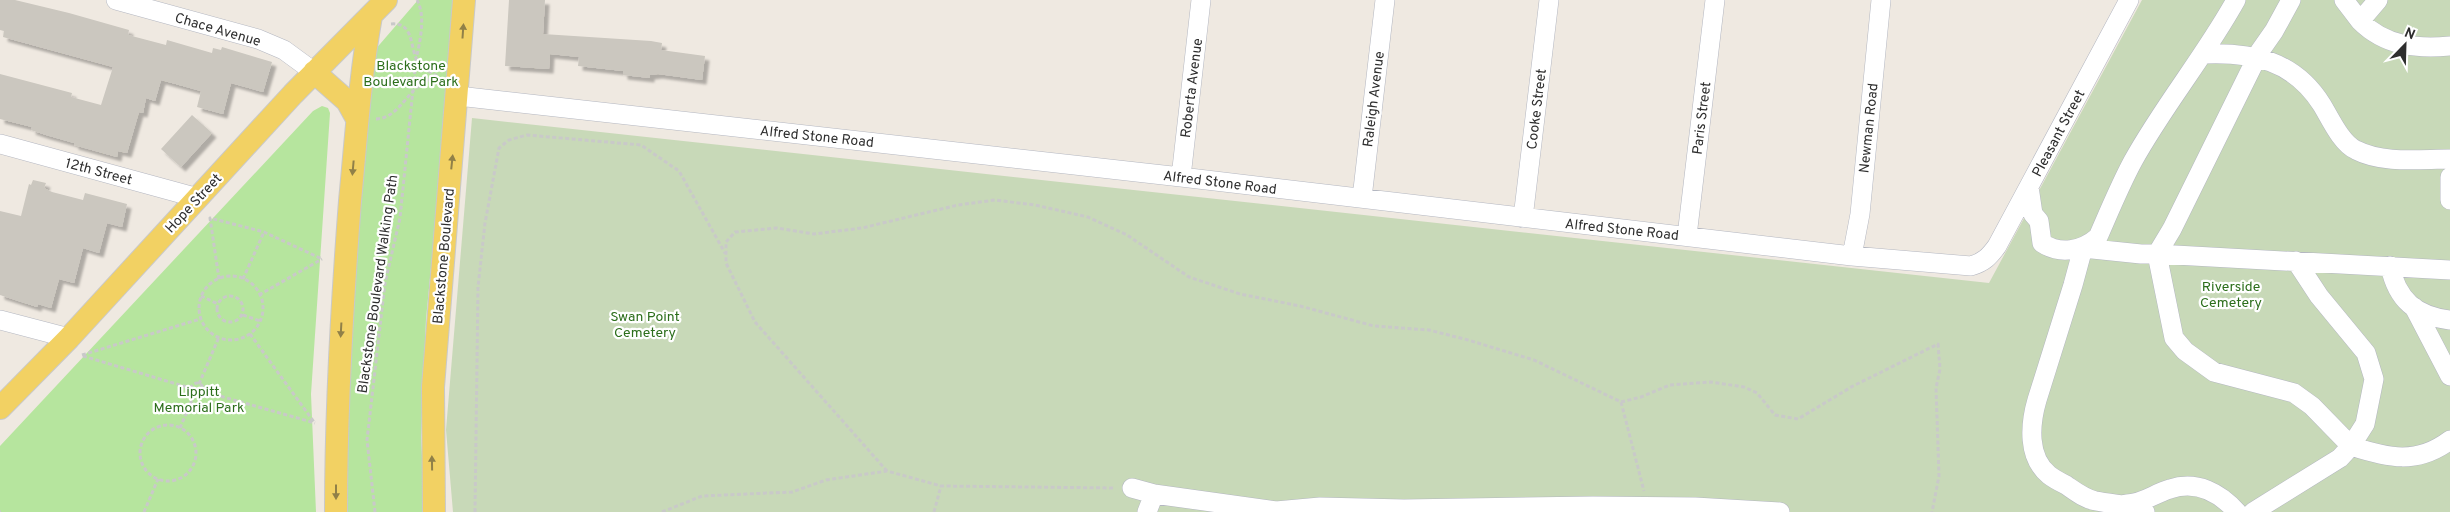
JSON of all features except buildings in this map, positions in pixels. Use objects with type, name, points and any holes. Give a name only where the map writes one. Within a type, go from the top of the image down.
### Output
[{"type":"main road","name":"Hope Street","points":[[0,408],[69,338],[314,72],[380,20],[386,0]]},
{"type":"main road","name":"Blackstone Boulevard","points":[[434,512],[433,387],[458,96],[464,0]]},
{"type":"main road","points":[[336,512],[336,435],[342,305],[363,119],[380,20]]},
{"type":"main road","points":[[314,72],[347,101],[363,119]]},
{"type":"street","name":"Chace Avenue","points":[[116,0],[258,39],[284,50],[314,72]]},
{"type":"street","points":[[1197,0],[1202,0]]},
{"type":"street","name":"Roberta Avenue","points":[[1180,177],[1202,0]]},
{"type":"street","name":"Raleigh Avenue","points":[[1362,198],[1384,0]]},
{"type":"street","name":"Cooke Street","points":[[1523,218],[1549,0]]},
{"type":"street","name":"Paris Street","points":[[1686,236],[1715,0]]},
{"type":"street","name":"Newman Road","points":[[1852,256],[1860,214],[1881,0]]},
{"type":"street","name":"Pleasant Street","points":[[1981,263],[1990,257],[1997,246],[2129,0]]},
{"type":"street","points":[[2236,0],[2204,54],[2165,108],[2132,162],[2098,237],[2083,248],[2074,285],[2032,419],[2032,442],[2038,462],[2048,475],[2083,496],[2097,501],[2126,504],[2142,501],[2171,488],[2188,486],[2207,489],[2222,497],[2237,512]]},
{"type":"street","points":[[2291,0],[2257,56],[2172,229],[2157,254],[2174,338],[2185,351],[2214,372],[2294,393],[2312,406],[2352,446],[2391,458],[2422,456],[2450,440]]},
{"type":"street","points":[[2344,0],[2367,28],[2388,42],[2418,47],[2450,46]]},
{"type":"street","points":[[2360,21],[2378,0]]},
{"type":"street","points":[[2204,54],[2232,53],[2257,56],[2287,69],[2304,82],[2322,104],[2334,127],[2355,150],[2397,159],[2450,159]]},
{"type":"street","name":"Alfred Stone Road","points":[[458,96],[1180,177],[1852,256],[1960,266],[1981,263]]},
{"type":"street","name":"12th Street","points":[[0,144],[198,198]]},
{"type":"street","points":[[2450,177],[2450,200]]},
{"type":"street","points":[[2028,187],[2033,214],[2039,221],[2041,228],[2042,243],[2052,250],[2083,248],[2141,254],[2296,260],[2450,270]]},
{"type":"street","points":[[2253,512],[2340,458],[2352,446],[2364,424],[2374,379],[2366,353],[2319,296],[2296,260]]},
{"type":"street","points":[[2390,266],[2399,294],[2414,307],[2432,318],[2450,320]]},
{"type":"street","points":[[2414,307],[2450,376]]},
{"type":"street","points":[[0,320],[69,338]]},
{"type":"street","points":[[1132,488],[1154,494],[1276,512],[1320,507],[1423,510],[1648,506],[1780,512]]},
{"type":"street","points":[[1146,512],[1154,494]]},
{"type":"street","points":[[2126,504],[2145,512]]},
{"type":"path","name":"Blackstone Boulevard Walking Path","points":[[376,512],[367,440],[386,283],[400,218],[416,59],[421,36],[420,5],[417,0]]},
{"type":"path","points":[[380,20],[397,23],[405,27],[412,37],[416,59],[425,69],[443,77]]},
{"type":"path","points":[[363,119],[381,119],[392,113],[404,104],[413,89],[438,76]]},
{"type":"path","points":[[475,512],[478,288],[485,224],[500,148],[509,140],[526,135],[641,144],[679,171],[726,255]]},
{"type":"path","points":[[887,471],[755,322],[726,263],[726,242],[736,232],[777,228],[814,234],[862,228],[958,205],[995,200],[1035,205],[1088,217],[1127,235],[1190,277],[1240,294],[1300,306],[1374,326],[1429,330],[1468,340],[1534,360],[1620,402],[1641,397],[1670,385],[1711,382],[1744,387],[1757,394],[1775,415],[1798,419],[1861,382],[1938,344],[1940,369],[1936,388],[1939,469],[1932,512]]},
{"type":"path","points":[[220,278],[210,218],[264,232],[322,259],[259,295]]},
{"type":"path","points":[[243,279],[264,232]]},
{"type":"path","points":[[235,277],[243,279],[250,283],[259,295],[262,313],[260,321],[250,334],[231,340],[219,337],[205,328],[200,319],[199,304],[201,296],[212,283],[220,278],[235,277]]},
{"type":"path","points":[[201,296],[218,304]]},
{"type":"path","points":[[226,296],[237,298],[244,307],[243,315],[233,322],[225,322],[217,312],[218,304],[226,296]]},
{"type":"path","points":[[243,315],[260,321]]},
{"type":"path","points":[[194,395],[190,388],[82,356],[200,319]]},
{"type":"path","points":[[202,391],[315,422],[250,334]]},
{"type":"path","points":[[202,391],[199,384],[219,337]]},
{"type":"path","points":[[190,388],[194,384],[199,384]]},
{"type":"path","points":[[194,395],[200,395],[202,391]]},
{"type":"path","points":[[180,428],[194,395]]},
{"type":"path","points":[[1620,402],[1648,506]]},
{"type":"path","points":[[167,425],[180,428],[192,437],[196,445],[195,464],[183,478],[174,481],[158,480],[148,474],[143,466],[140,457],[144,439],[158,427],[167,425]]},
{"type":"path","points":[[662,512],[702,496],[792,492],[826,480],[887,471],[941,486],[1132,488]]},
{"type":"path","points":[[144,512],[158,480]]},
{"type":"path","points":[[934,512],[941,486]]},
{"type":"green space","name":"Blackstone Boulevard Park","points":[[418,0],[457,0],[426,319],[421,437],[425,512],[346,512],[348,317],[374,51]]},
{"type":"green space","name":"Swan Point Cemetery","points":[[2142,0],[2450,0],[2450,512],[453,512],[446,430],[472,118],[1989,283]]},
{"type":"green space","name":"Lippitt Memorial Park","points":[[322,106],[328,108],[330,113],[311,394],[316,512],[0,512],[0,446],[313,111]]},
{"type":"park label","name":"Riverside Cemetery","points":[[2231,294]]}]
